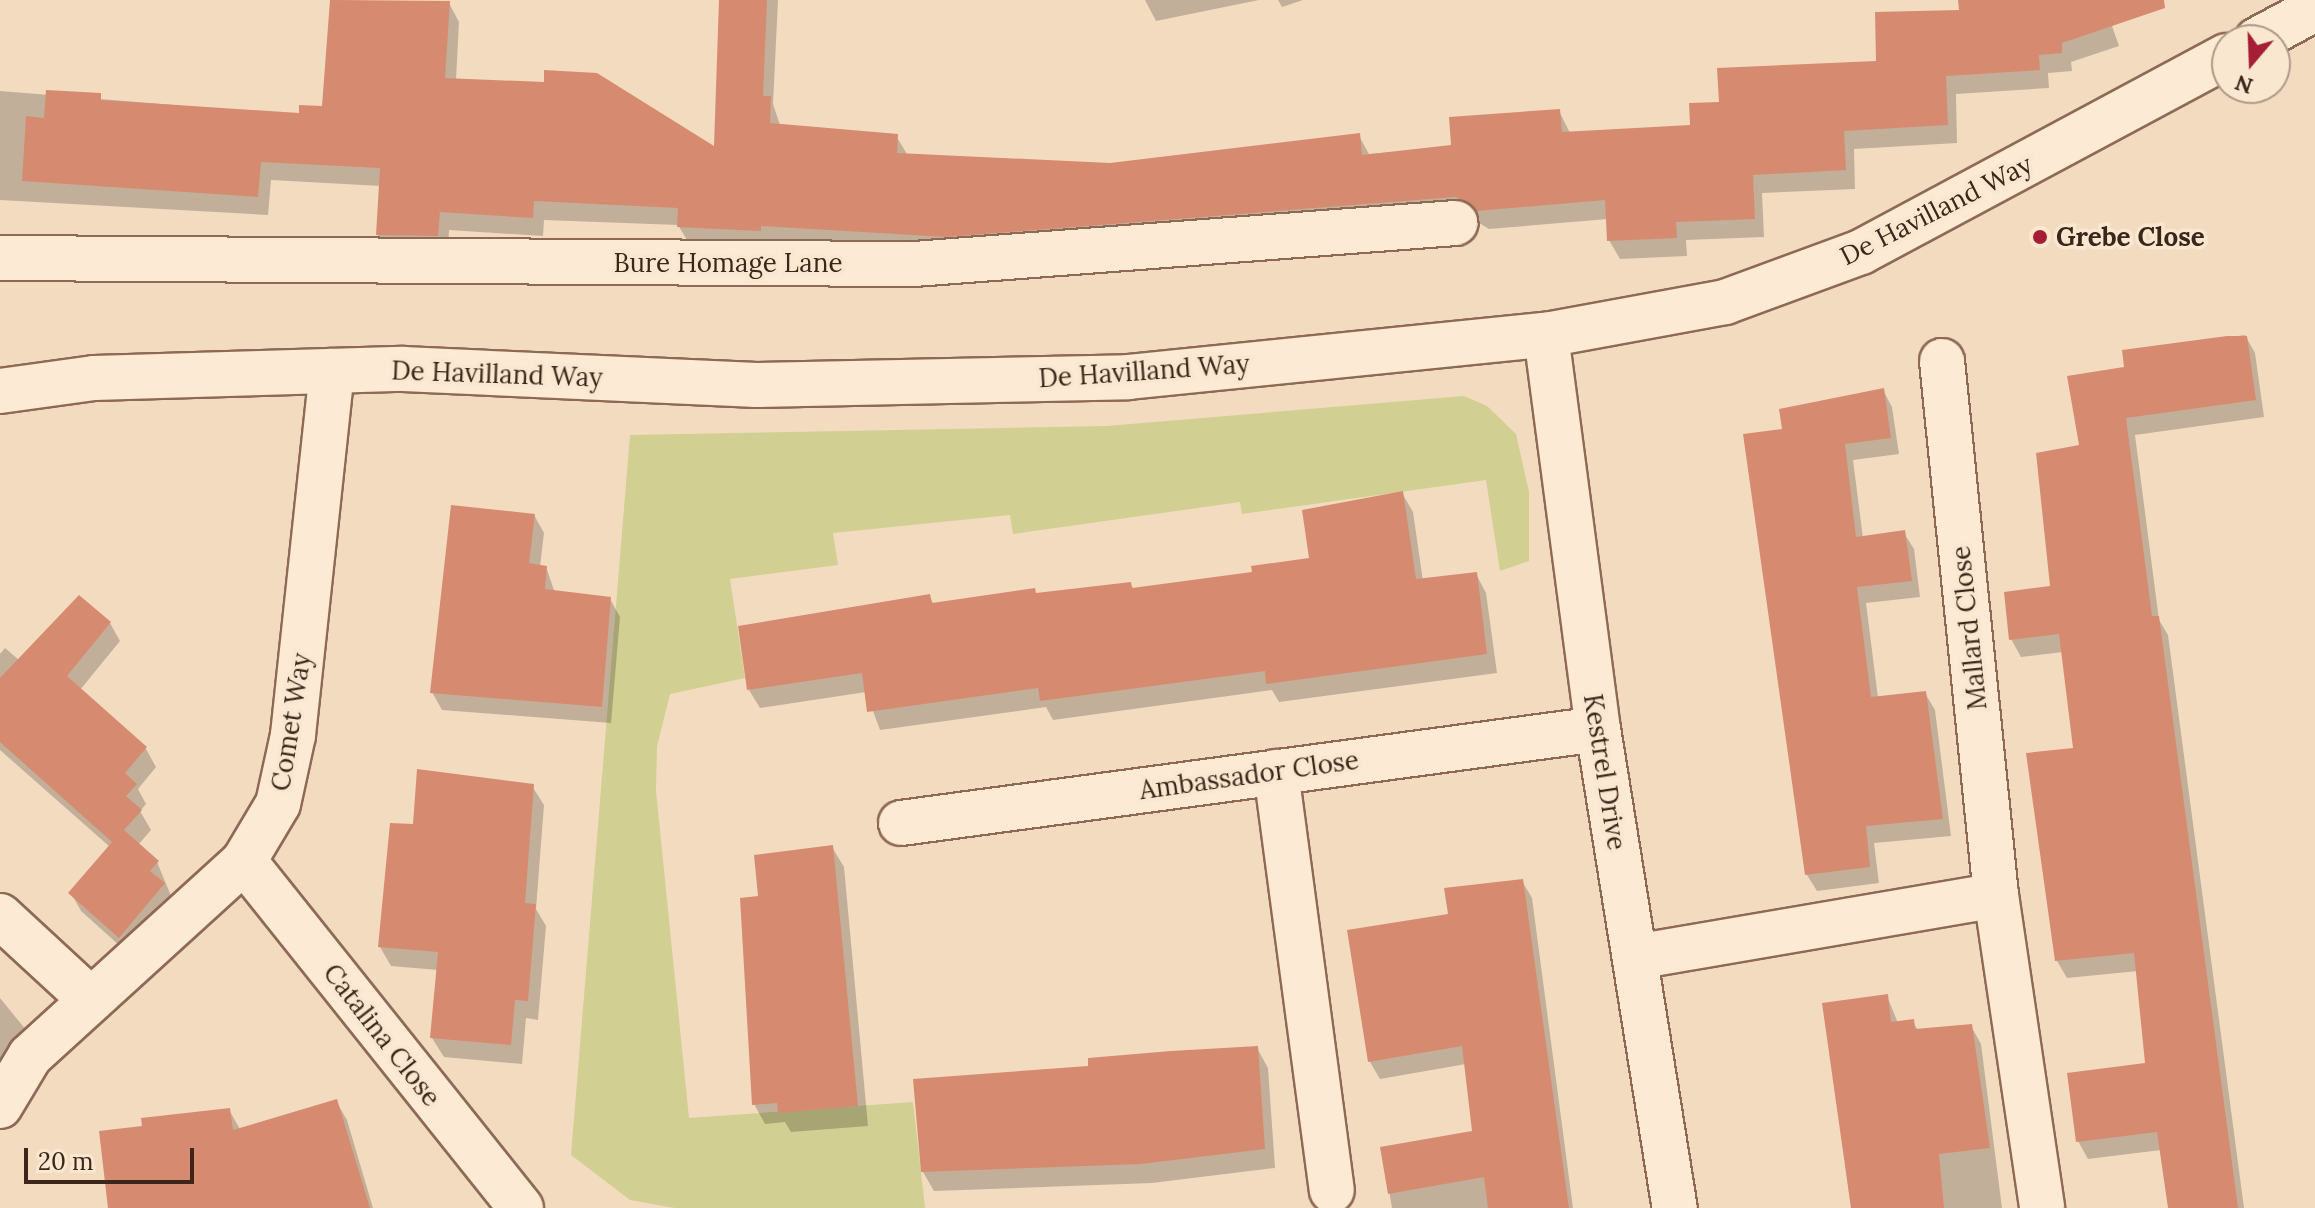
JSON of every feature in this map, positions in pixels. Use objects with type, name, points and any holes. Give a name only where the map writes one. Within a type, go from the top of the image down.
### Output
[{"type":"street","points":[[2287,24],[2315,9]]},
{"type":"street","name":"De Havilland Way","points":[[0,391],[94,378],[332,371],[757,385],[1129,377],[1546,335],[1725,302],[1861,252],[2211,65]]},
{"type":"street","name":"Bure Homage Lane","points":[[0,258],[914,264],[1455,223]]},
{"type":"street","name":"Kestrel Drive","points":[[1546,335],[1598,729],[1675,1208]]},
{"type":"street","name":"Mallard Close","points":[[1942,361],[1996,895],[2042,1208]]},
{"type":"street","name":"Comet Way","points":[[0,1106],[30,1056],[244,861],[278,804],[293,735],[332,371]]},
{"type":"street","name":"Ambassador Close","points":[[901,823],[1598,729]]},
{"type":"street","points":[[1276,772],[1332,1190]]},
{"type":"street","name":"Catalina Close","points":[[244,861],[521,1208]]},
{"type":"street","points":[[1635,957],[1996,895]]},
{"type":"street","points":[[0,916],[91,1000]]},
{"type":"shaded area","points":[[1464,396],[1487,406],[1516,434],[1529,492],[1529,561],[1500,571],[1486,480],[1242,514],[1240,502],[1013,534],[1010,515],[833,533],[838,565],[730,579],[745,678],[670,694],[657,746],[656,791],[689,1118],[913,1102],[925,1208],[675,1208],[630,1200],[571,1155],[630,435],[1107,426]]},
{"type":"building","points":[[330,0],[450,1],[445,78],[544,82],[544,70],[597,73],[714,146],[719,0],[767,0],[763,96],[771,96],[770,123],[898,134],[897,153],[1110,163],[1360,133],[1362,155],[1451,145],[1449,117],[1560,109],[1562,132],[1690,125],[1689,103],[1719,102],[1717,68],[1876,61],[1875,12],[1959,10],[1958,0],[2164,0],[2165,8],[2062,43],[2062,53],[2039,55],[2040,70],[1946,76],[1948,125],[1844,131],[1846,170],[1753,175],[1755,219],[1676,222],[1677,238],[1607,241],[1605,200],[1476,211],[1456,197],[946,237],[761,226],[761,231],[677,227],[678,208],[534,201],[533,218],[440,212],[438,236],[376,235],[380,168],[261,162],[258,197],[22,181],[26,116],[44,118],[46,90],[101,93],[101,100],[299,113],[299,105],[322,106]]},
{"type":"building","points":[[2247,336],[2256,400],[2126,418],[2152,616],[2159,616],[2238,1208],[2168,1208],[2157,1132],[2076,1142],[2067,1073],[2145,1063],[2134,953],[2055,961],[2026,753],[2073,748],[2059,634],[2009,640],[2004,592],[2050,586],[2036,453],[2079,445],[2067,376],[2124,367],[2122,350]]},
{"type":"building","points":[[1884,388],[1891,438],[1845,444],[1856,537],[1905,530],[1912,581],[1857,587],[1871,697],[1926,691],[1943,819],[1866,826],[1870,867],[1805,875],[1743,434],[1782,429],[1779,409]]},
{"type":"building","points":[[1403,491],[1416,579],[1477,572],[1487,654],[1266,684],[1265,671],[1040,701],[1038,688],[867,712],[862,673],[747,690],[738,626],[930,594],[932,603],[1035,588],[1036,593],[1131,582],[1132,588],[1252,572],[1251,566],[1309,558],[1302,510]]},
{"type":"building","points":[[451,505],[535,514],[529,563],[547,566],[545,589],[611,597],[602,707],[430,693]]},
{"type":"building","points":[[79,595],[111,622],[67,676],[147,747],[125,773],[137,784],[126,796],[142,810],[124,830],[159,861],[150,871],[165,883],[119,938],[68,893],[112,842],[0,742],[0,678]]},
{"type":"building","points":[[417,769],[534,784],[525,903],[536,904],[528,1001],[515,1000],[511,1045],[430,1038],[438,952],[378,947],[390,823],[413,824]]},
{"type":"building","points":[[833,845],[858,1106],[778,1113],[777,1103],[752,1105],[740,898],[758,896],[754,855]]},
{"type":"building","points":[[1523,879],[1569,1208],[1488,1208],[1484,1177],[1388,1194],[1380,1147],[1472,1131],[1462,1046],[1368,1062],[1347,930],[1448,914],[1444,888]]},
{"type":"building","points":[[1888,994],[1891,1022],[1914,1019],[1915,1029],[1972,1024],[1990,1148],[1939,1154],[1944,1208],[1851,1208],[1822,1003]]},
{"type":"building","points":[[1258,1046],[1265,1149],[1141,1164],[921,1172],[913,1079],[1088,1066],[1088,1058]]},
{"type":"building","points":[[337,1099],[370,1208],[108,1208],[99,1131],[142,1126],[141,1118],[230,1108],[233,1130]]},
{"type":"place","name":"Grebe Close","points":[[2040,237]]}]
